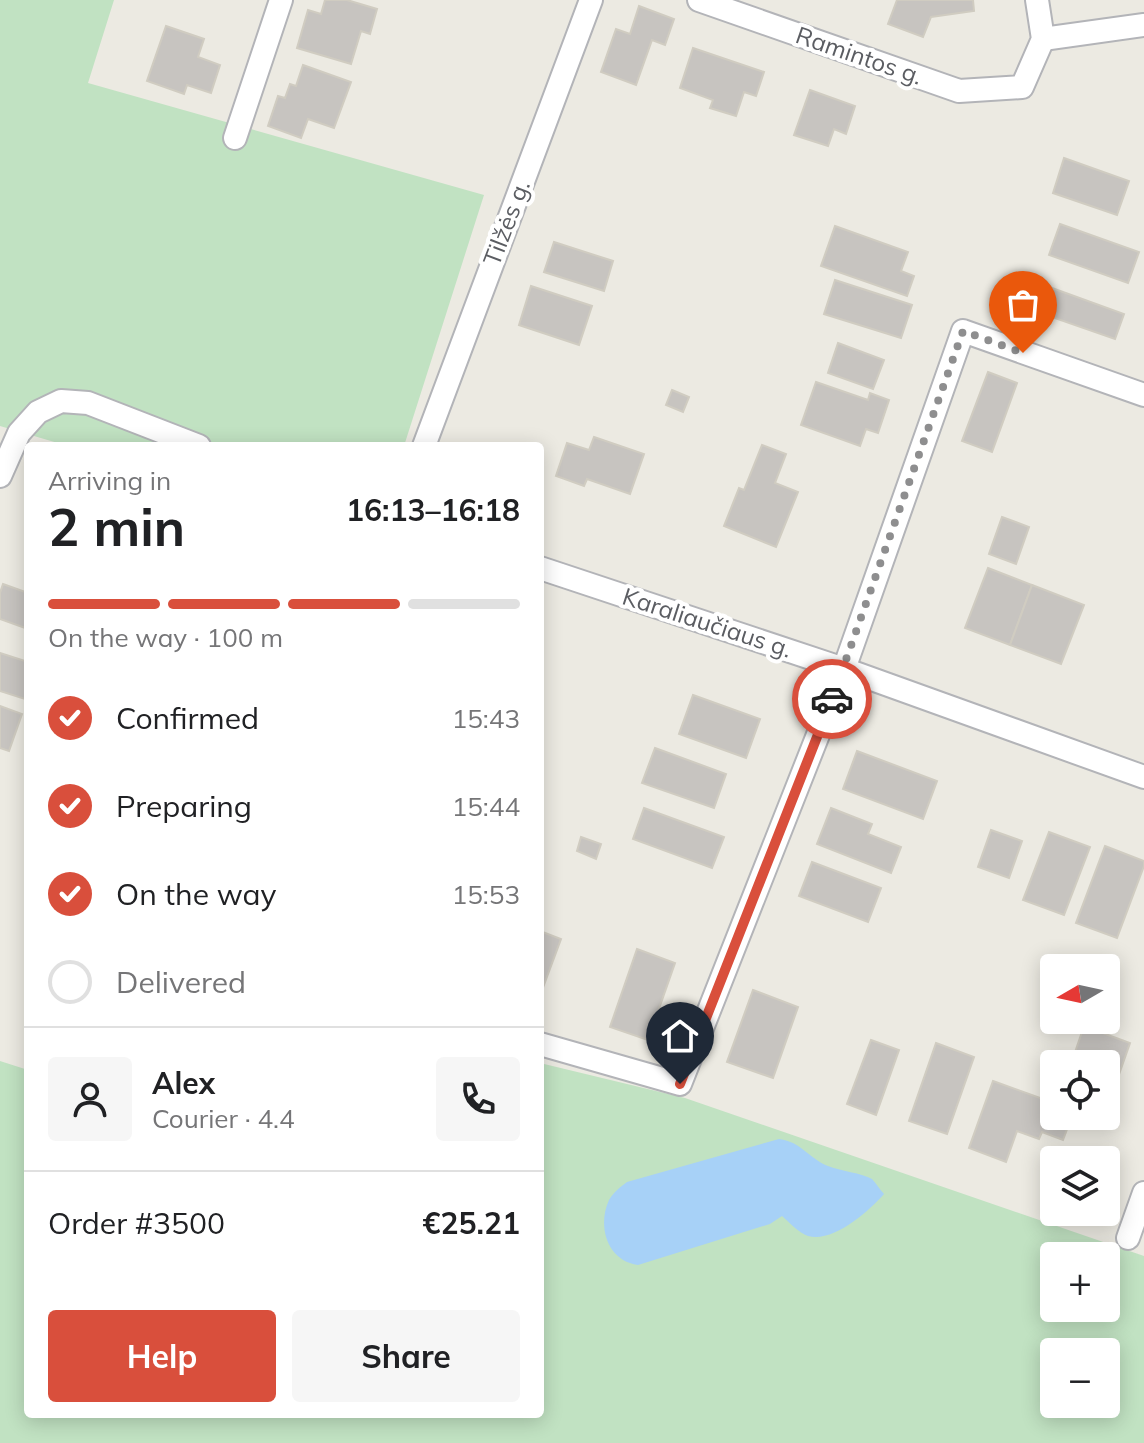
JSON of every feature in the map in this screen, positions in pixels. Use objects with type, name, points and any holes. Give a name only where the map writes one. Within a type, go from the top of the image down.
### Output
[{"type":"street","points":[[235,138],[281,0]]},
{"type":"street","name":"Tilžės g.","points":[[425,442],[591,0]]},
{"type":"street","name":"Ramintos g.","points":[[699,0],[959,91],[1022,87],[1043,39]]},
{"type":"street","points":[[1037,0],[1043,39],[1144,25]]},
{"type":"street","points":[[544,1045],[680,1084],[844,669],[963,331],[1144,395]]},
{"type":"street","points":[[0,476],[19,433],[38,412],[61,401],[88,403],[189,442]]},
{"type":"street","name":"Karaliaučiaus g.","points":[[544,569],[844,669],[1144,777]]},
{"type":"street","points":[[1128,1238],[1144,1193]]},
{"type":"green space","points":[[0,0],[114,0],[88,83],[484,195],[405,442],[54,442],[0,426]]},
{"type":"green space","points":[[0,1061],[24,1069],[24,1418],[544,1418],[544,1064],[685,1098],[1040,1220],[1040,1226],[1057,1226],[1103,1242],[1040,1242],[1040,1322],[1120,1322],[1120,1248],[1144,1256],[1144,1443],[0,1443]]},
{"type":"water","points":[[779,1139],[794,1143],[828,1166],[872,1179],[884,1194],[860,1217],[828,1235],[808,1236],[782,1216],[770,1224],[638,1265],[627,1262],[612,1250],[605,1231],[606,1210],[609,1200],[627,1182]]},
{"type":"building","points":[[325,0],[347,0],[377,9],[370,34],[361,31],[351,64],[297,48],[308,10],[321,14]]},
{"type":"building","points":[[897,0],[973,0],[974,11],[931,17],[923,37],[888,24]]},
{"type":"building","points":[[639,6],[674,19],[665,45],[652,40],[636,85],[601,72],[616,29],[630,34]]},
{"type":"building","points":[[166,26],[204,39],[198,57],[220,65],[211,93],[187,85],[184,94],[147,81]]},
{"type":"building","points":[[693,48],[764,72],[756,96],[744,92],[736,116],[710,108],[713,100],[680,88]]},
{"type":"building","points":[[303,65],[351,82],[334,128],[308,119],[301,138],[268,126],[278,96],[285,98],[290,84],[296,86]]},
{"type":"building","points":[[810,90],[855,106],[846,134],[834,129],[828,146],[794,135]]},
{"type":"building","points":[[1064,158],[1129,181],[1117,215],[1053,193]]},
{"type":"building","points":[[1060,224],[1139,252],[1128,283],[1049,255]]},
{"type":"building","points":[[835,226],[908,252],[901,271],[914,276],[907,296],[821,266]]},
{"type":"building","points":[[554,242],[613,261],[604,291],[544,272]]},
{"type":"building","points":[[835,280],[912,305],[901,338],[824,314]]},
{"type":"building","points":[[531,286],[592,306],[579,345],[519,325]]},
{"type":"building","points":[[1052,288],[1124,314],[1115,339],[1043,314]]},
{"type":"building","points":[[838,343],[884,360],[873,389],[828,373]]},
{"type":"building","points":[[988,372],[1017,383],[992,452],[962,441]]},
{"type":"building","points":[[816,382],[868,400],[870,393],[889,400],[878,433],[866,429],[860,446],[801,425]]},
{"type":"building","points":[[672,390],[689,397],[683,412],[666,405]]},
{"type":"building","points":[[594,437],[644,454],[630,494],[587,479],[584,486],[556,476],[567,443],[589,450]]},
{"type":"building","points":[[762,445],[786,454],[775,483],[798,492],[776,547],[724,526],[739,488],[744,490]]},
{"type":"building","points":[[1002,517],[1029,527],[1016,564],[989,554]]},
{"type":"building","points":[[988,568],[1032,585],[1010,645],[965,628]]},
{"type":"building","points":[[3,584],[24,592],[24,628],[0,619]]},
{"type":"building","points":[[1032,585],[1084,605],[1061,664],[1010,645]]},
{"type":"building","points":[[0,653],[24,661],[24,699],[0,691]]},
{"type":"building","points":[[693,695],[760,719],[746,758],[679,734]]},
{"type":"building","points":[[0,706],[22,714],[9,751],[0,748]]},
{"type":"building","points":[[655,748],[726,774],[714,808],[642,783]]},
{"type":"building","points":[[857,751],[937,781],[923,819],[843,789]]},
{"type":"building","points":[[644,808],[724,837],[712,868],[633,839]]},
{"type":"building","points":[[831,808],[872,824],[868,834],[901,847],[891,873],[817,844]]},
{"type":"building","points":[[991,830],[1022,841],[1009,878],[978,867]]},
{"type":"building","points":[[1049,832],[1090,847],[1064,915],[1023,900]]},
{"type":"building","points":[[581,837],[601,844],[596,859],[577,851]]},
{"type":"building","points":[[1105,846],[1144,861],[1117,938],[1076,923]]},
{"type":"building","points":[[812,862],[881,888],[868,922],[799,896]]},
{"type":"building","points":[[544,933],[561,939],[544,985]]},
{"type":"building","points":[[637,949],[675,963],[648,1040],[610,1027]]},
{"type":"building","points":[[753,990],[798,1007],[773,1078],[727,1062]]},
{"type":"building","points":[[1081,1034],[1106,1034],[1130,1043],[1120,1072],[1120,1050],[1076,1050]]},
{"type":"building","points":[[871,1040],[899,1050],[876,1115],[847,1104]]},
{"type":"building","points":[[936,1043],[974,1057],[947,1134],[909,1121]]},
{"type":"building","points":[[993,1081],[1040,1098],[1040,1130],[1067,1130],[1063,1140],[1042,1132],[1039,1139],[1017,1131],[1006,1162],[969,1148]]},
{"type":"way so far","points":[[832,699],[963,331],[1023,353]]},
{"type":"route","points":[[680,1084],[832,699]]}]
